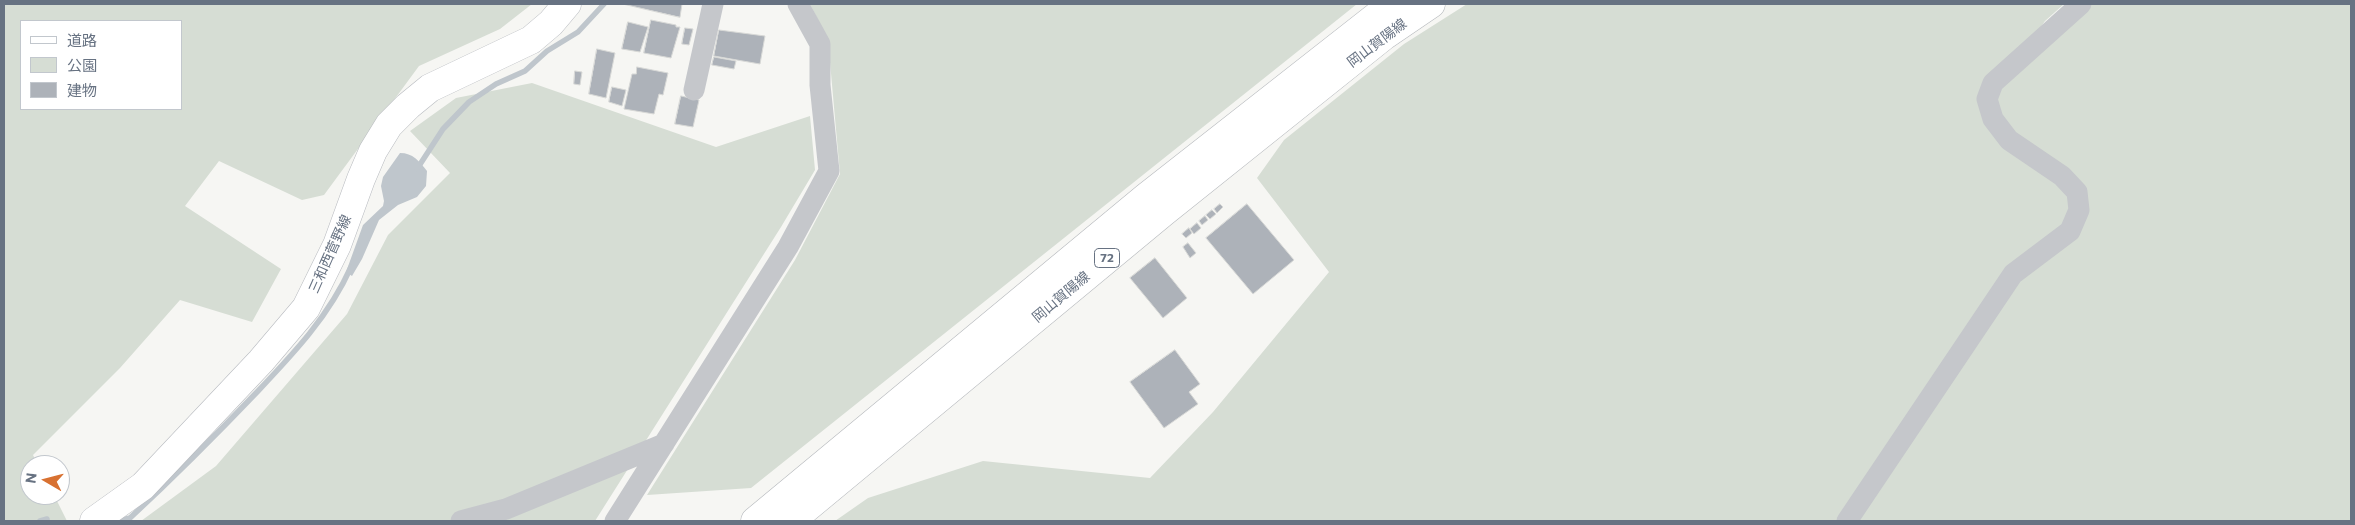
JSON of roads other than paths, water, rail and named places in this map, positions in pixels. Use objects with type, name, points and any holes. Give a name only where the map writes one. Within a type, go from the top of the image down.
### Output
[{"type":"main road","name":"三和西菅野線","points":[[94,521],[143,486],[261,362],[306,308],[337,245],[373,152],[389,125],[430,88],[531,40],[551,23],[568,4]]},
{"type":"main road","name":"岡山賀陽線","points":[[755,521],[1146,197],[1392,4]]},
{"type":"main road","name":"岡山賀陽線","points":[[790,521],[1164,212],[1384,36],[1431,4]]},
{"type":"street","points":[[694,90],[713,4]]},
{"type":"street","points":[[616,521],[788,247],[829,171],[820,85],[820,44],[798,4]]},
{"type":"street","points":[[1847,521],[2012,274],[2070,231],[2079,210],[2078,192],[2062,176],[2008,140],[1993,119],[1987,99],[1993,83],[2081,4]]},
{"type":"street","points":[[461,521],[506,509],[664,444]]},
{"type":"waterway","points":[[417,169],[443,129],[469,102],[496,84],[525,71],[547,51],[578,32],[604,4]]},
{"type":"waterway","points":[[122,520],[130,518],[163,487],[285,362],[321,318],[351,267]]},
{"type":"waterway","points":[[40,521],[47,519]]}]
